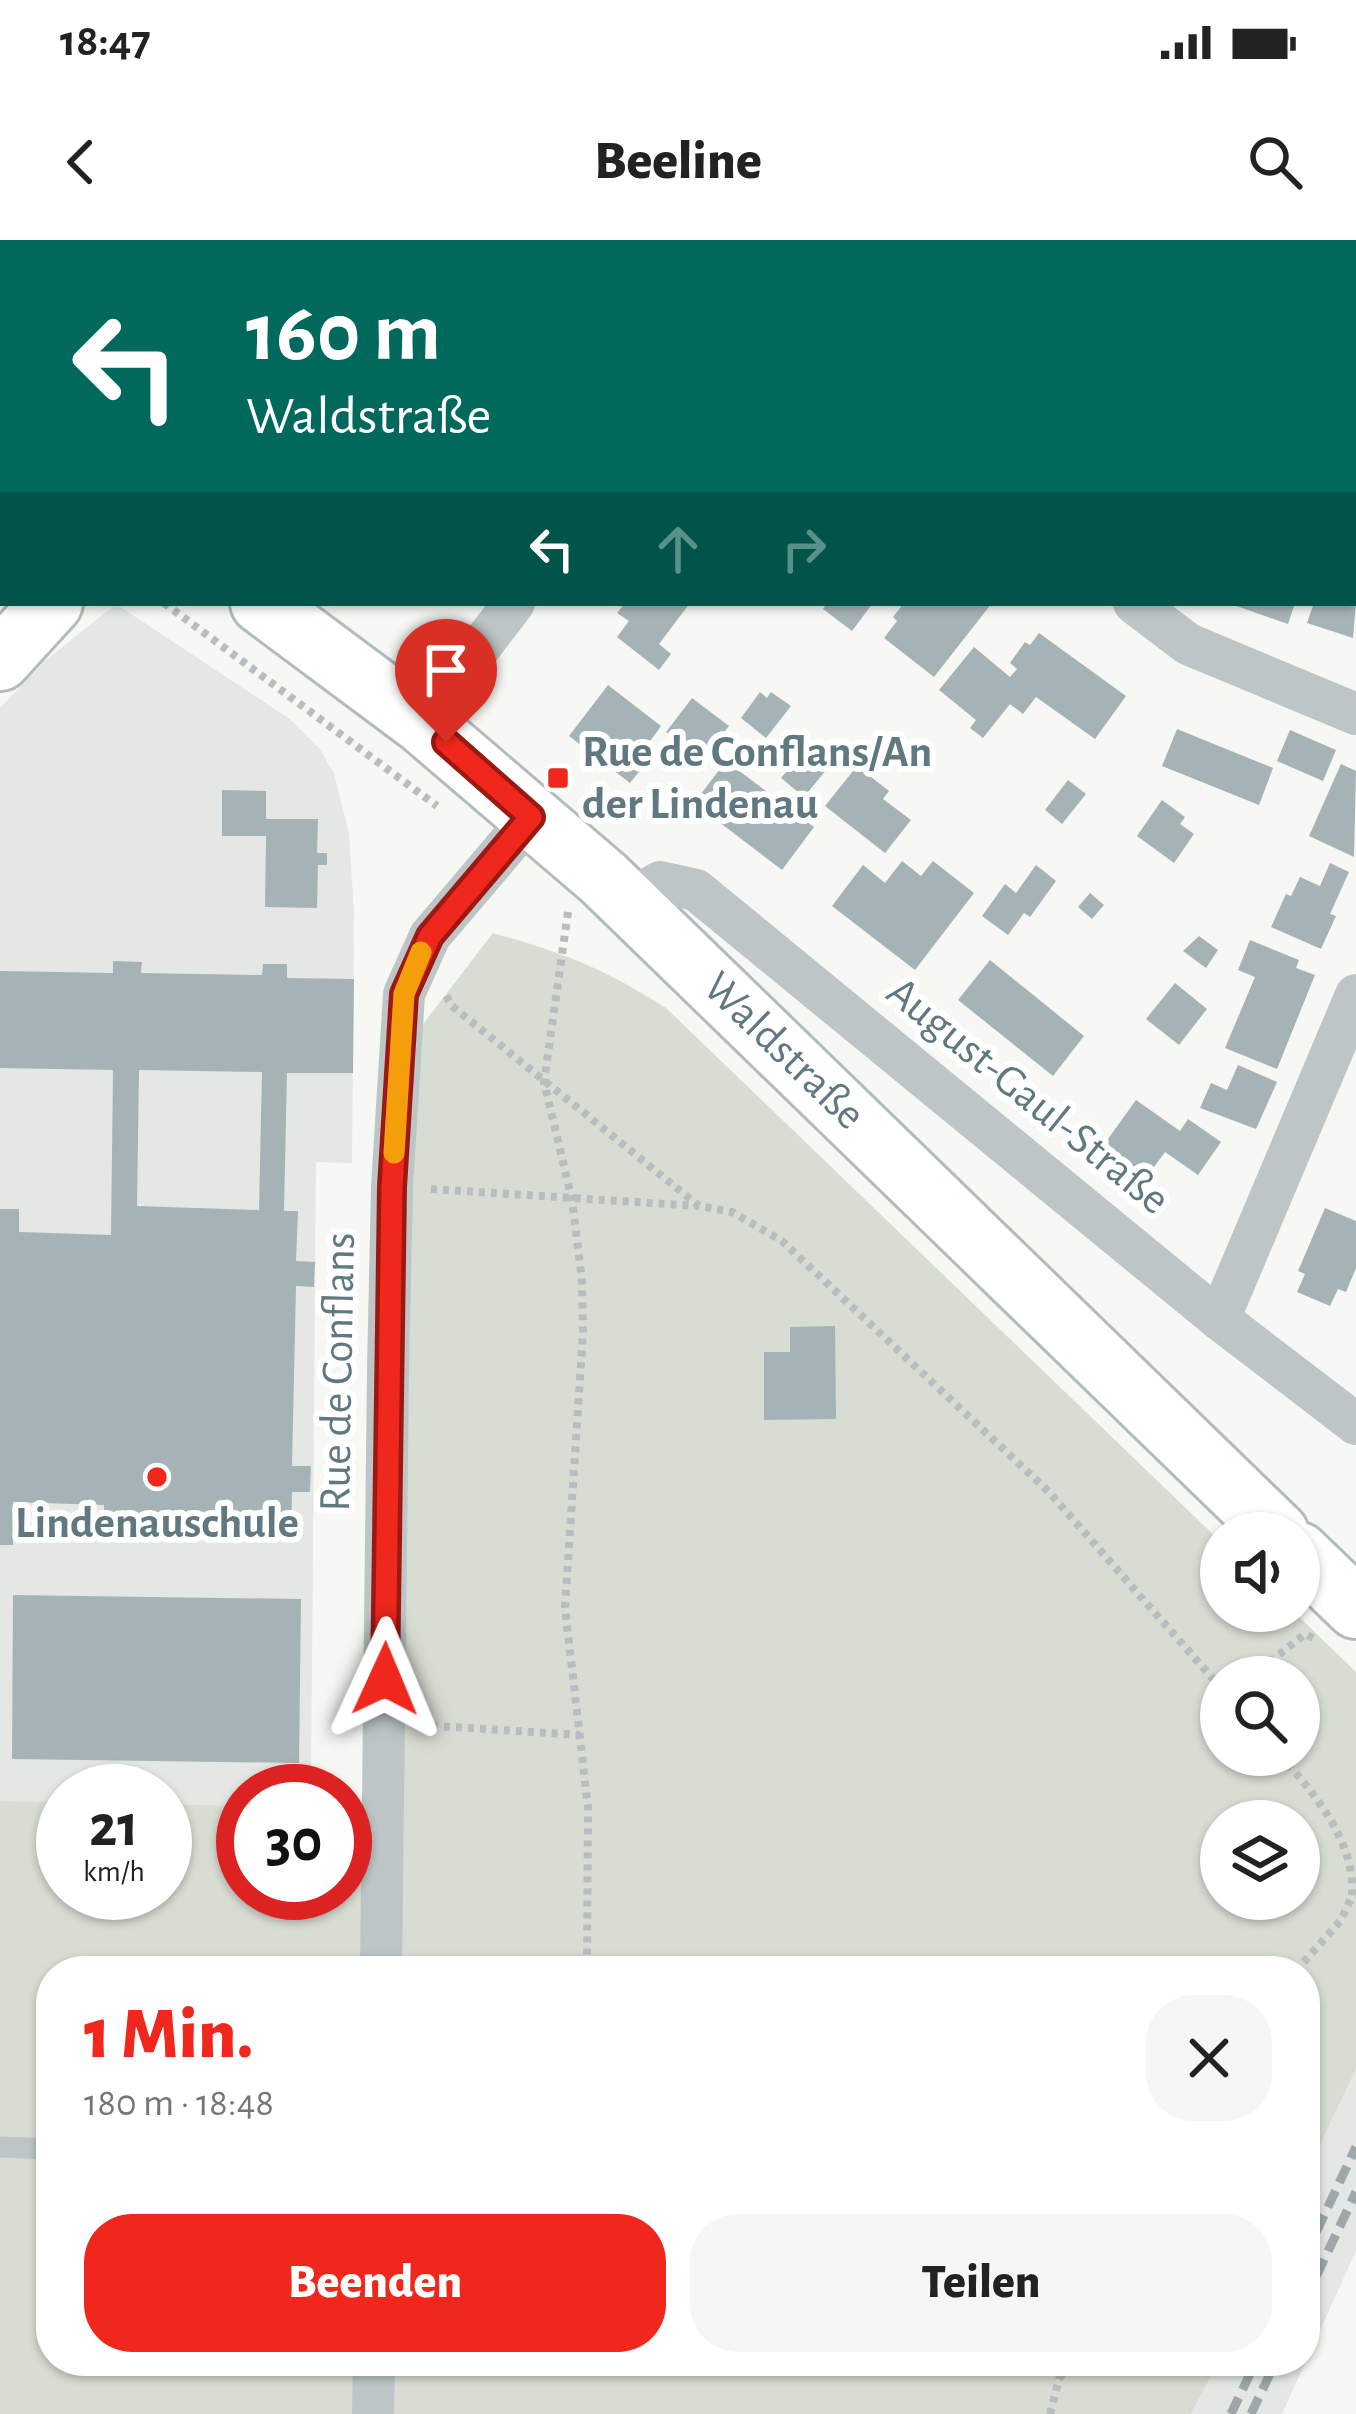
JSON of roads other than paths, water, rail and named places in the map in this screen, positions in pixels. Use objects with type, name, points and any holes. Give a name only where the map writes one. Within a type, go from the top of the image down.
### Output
[{"type":"main road","points":[[0,660],[49,606]]},
{"type":"main road","name":"Waldstraße","points":[[265,606],[422,722],[516,836],[628,901],[1256,1512]]},
{"type":"main road","points":[[1320,1591],[1339,1625]]},
{"type":"street","points":[[422,722],[512,606]]},
{"type":"street","points":[[1138,606],[1188,644],[1356,714]]},
{"type":"street","name":"Rue de Conflans","points":[[381,1956],[392,1187],[404,994],[430,936],[516,836]]},
{"type":"street","name":"August-Gaul-Straße","points":[[628,901],[660,882],[696,890],[1219,1319],[1356,1424]]},
{"type":"street","points":[[1219,1319],[1356,995]]},
{"type":"street","points":[[373,2414],[374,2376]]},
{"type":"lane","points":[[0,2147],[36,2148]]},
{"type":"railway","points":[[1320,2224],[1356,2147]]},
{"type":"railway","points":[[1320,2268],[1356,2192]]},
{"type":"railway","points":[[1231,2414],[1249,2376]]},
{"type":"railway","points":[[1251,2414],[1269,2376]]},
{"type":"place","name":"Rue de Conflans/An der Lindenau","points":[[558,778]]},
{"type":"place","name":"Lindenauschule","points":[[157,1477]]}]
